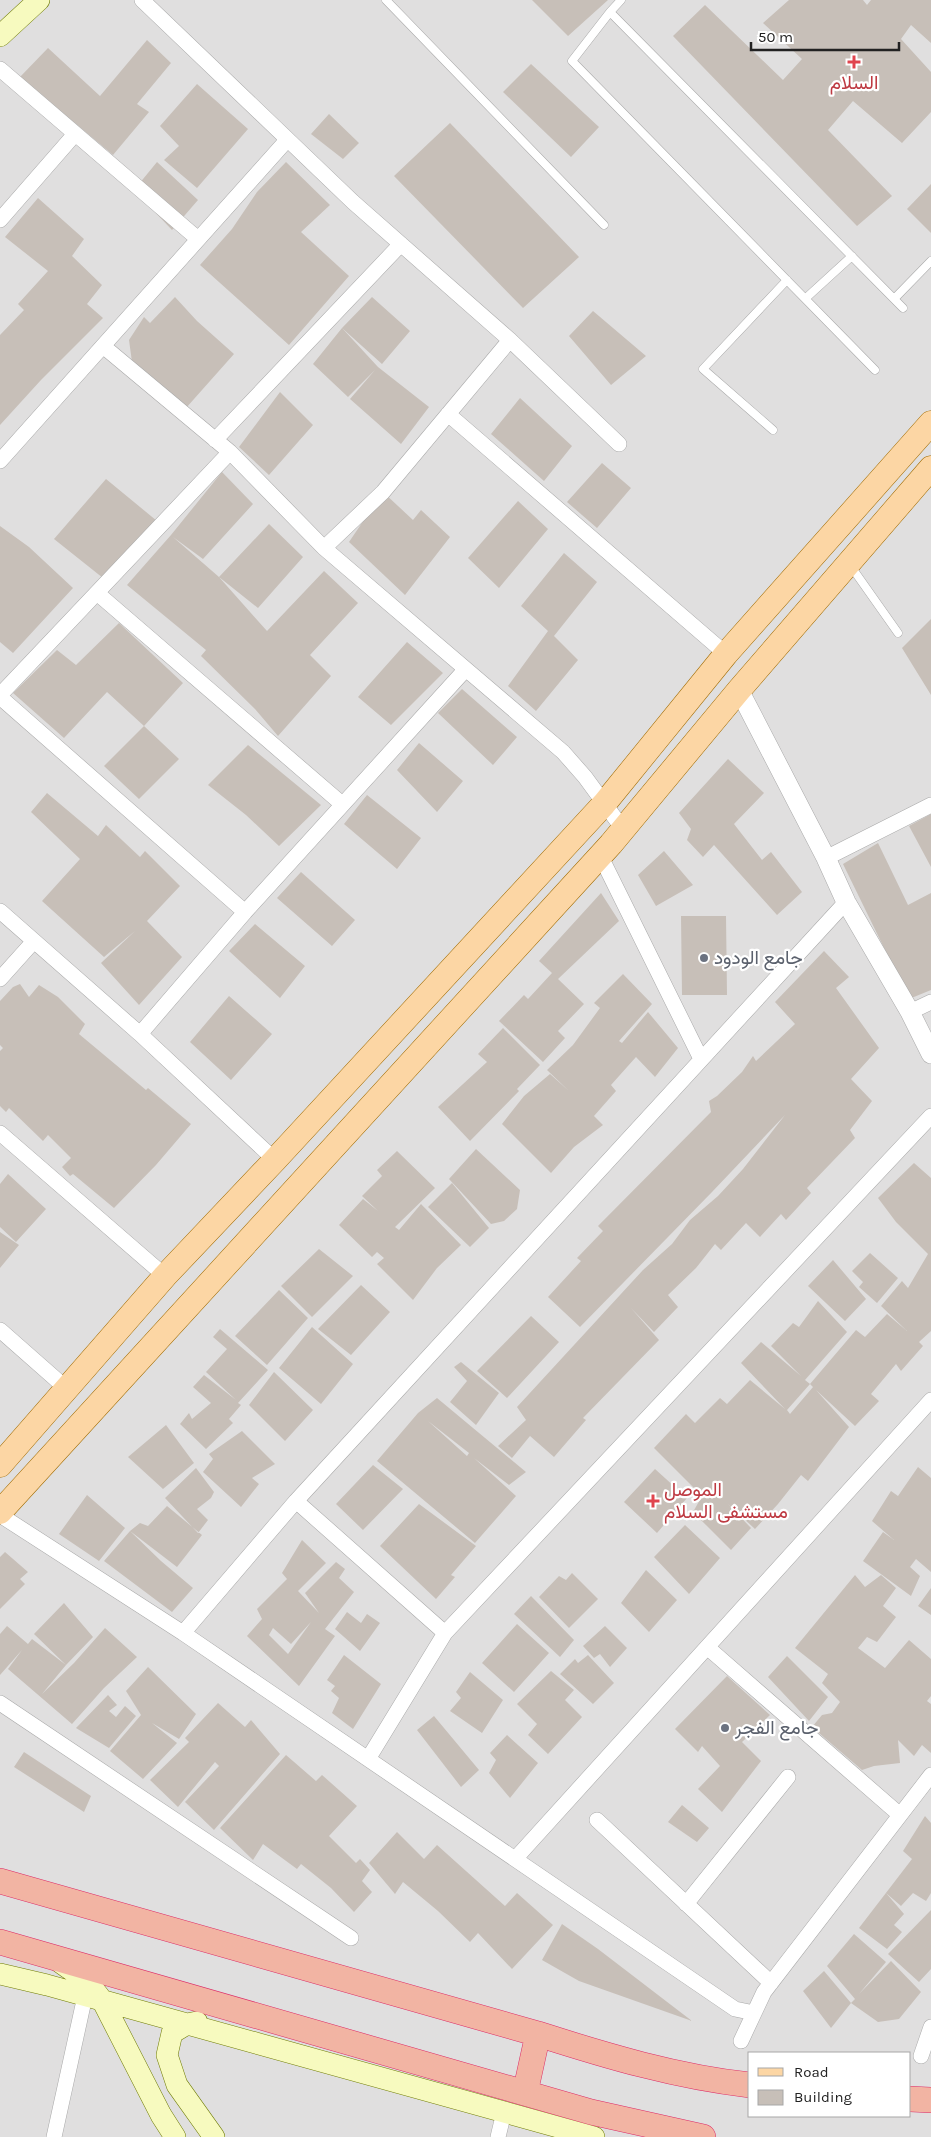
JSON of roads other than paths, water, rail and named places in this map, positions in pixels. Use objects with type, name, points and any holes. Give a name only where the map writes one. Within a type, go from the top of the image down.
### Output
[{"type":"highway","points":[[0,1881],[538,2034],[606,2056],[670,2071],[748,2085]]},
{"type":"highway","points":[[0,1942],[601,2115],[703,2137]]},
{"type":"highway","points":[[525,2093],[538,2034]]},
{"type":"highway","points":[[911,2099],[931,2100]]},
{"type":"main road","points":[[0,36],[39,0]]},
{"type":"main road","points":[[0,1465],[165,1276],[275,1160],[604,804],[726,654],[931,423]]},
{"type":"main road","points":[[0,1514],[600,856],[931,468]]},
{"type":"main road","points":[[50,1957],[88,1982],[94,1998],[161,2116],[175,2137]]},
{"type":"main road","points":[[0,1974],[94,1998],[594,2137]]},
{"type":"main road","points":[[214,2137],[177,2085],[167,2055],[172,2033],[186,2024],[253,2014]]},
{"type":"street","points":[[142,0],[287,140],[400,244],[510,340],[619,444]]},
{"type":"street","points":[[0,69],[198,239]]},
{"type":"street","points":[[0,220],[75,134]]},
{"type":"street","points":[[0,461],[287,140]]},
{"type":"street","points":[[215,440],[400,244]]},
{"type":"street","points":[[324,548],[383,492],[510,340]]},
{"type":"street","points":[[103,346],[230,452],[324,548],[563,752],[585,776],[623,829]]},
{"type":"street","points":[[448,414],[726,654]]},
{"type":"street","points":[[230,452],[0,696],[245,912]]},
{"type":"street","points":[[97,593],[342,804]]},
{"type":"street","points":[[140,1034],[245,912],[465,670]]},
{"type":"street","points":[[740,690],[826,858],[846,902],[910,1012],[931,1054]]},
{"type":"street","points":[[826,858],[931,805]]},
{"type":"street","points":[[600,856],[701,1059]]},
{"type":"street","points":[[184,1633],[296,1501],[846,902]]},
{"type":"street","points":[[0,911],[140,1034],[275,1160]]},
{"type":"street","points":[[0,979],[34,941]]},
{"type":"street","points":[[910,1012],[931,1002]]},
{"type":"street","points":[[368,1758],[445,1633],[931,1116]]},
{"type":"street","points":[[0,1133],[165,1276]]},
{"type":"street","points":[[0,1330],[67,1389]]},
{"type":"street","points":[[515,1859],[931,1400]]},
{"type":"street","points":[[296,1501],[445,1633]]},
{"type":"street","points":[[0,1514],[184,1633],[735,2009],[754,2013]]},
{"type":"street","points":[[707,1647],[900,1815]]},
{"type":"street","points":[[0,1703],[351,1938]]},
{"type":"street","points":[[741,2041],[771,1983],[931,1775]]},
{"type":"street","points":[[686,1904],[788,1777]]},
{"type":"street","points":[[597,1820],[771,1983]]},
{"type":"street","points":[[54,2137],[94,1998]]},
{"type":"street","points":[[921,2056],[931,2027]]},
{"type":"street","points":[[498,2137],[504,2112]]},
{"type":"lane","points":[[386,0],[604,225]]},
{"type":"lane","points":[[621,0],[572,61],[875,370]]},
{"type":"lane","points":[[610,12],[903,308]]},
{"type":"lane","points":[[806,298],[852,256]]},
{"type":"lane","points":[[894,299],[931,261]]},
{"type":"lane","points":[[773,430],[703,368],[787,280]]},
{"type":"lane","points":[[849,563],[898,633]]},
{"type":"place","name":"السلام","points":[[854,62]]},
{"type":"place","name":"جامع الودود","points":[[704,958]]},
{"type":"place","name":"الموصل مستشفى السلام","points":[[653,1501]]},
{"type":"place","name":"جامع الفجر","points":[[725,1728]]}]
